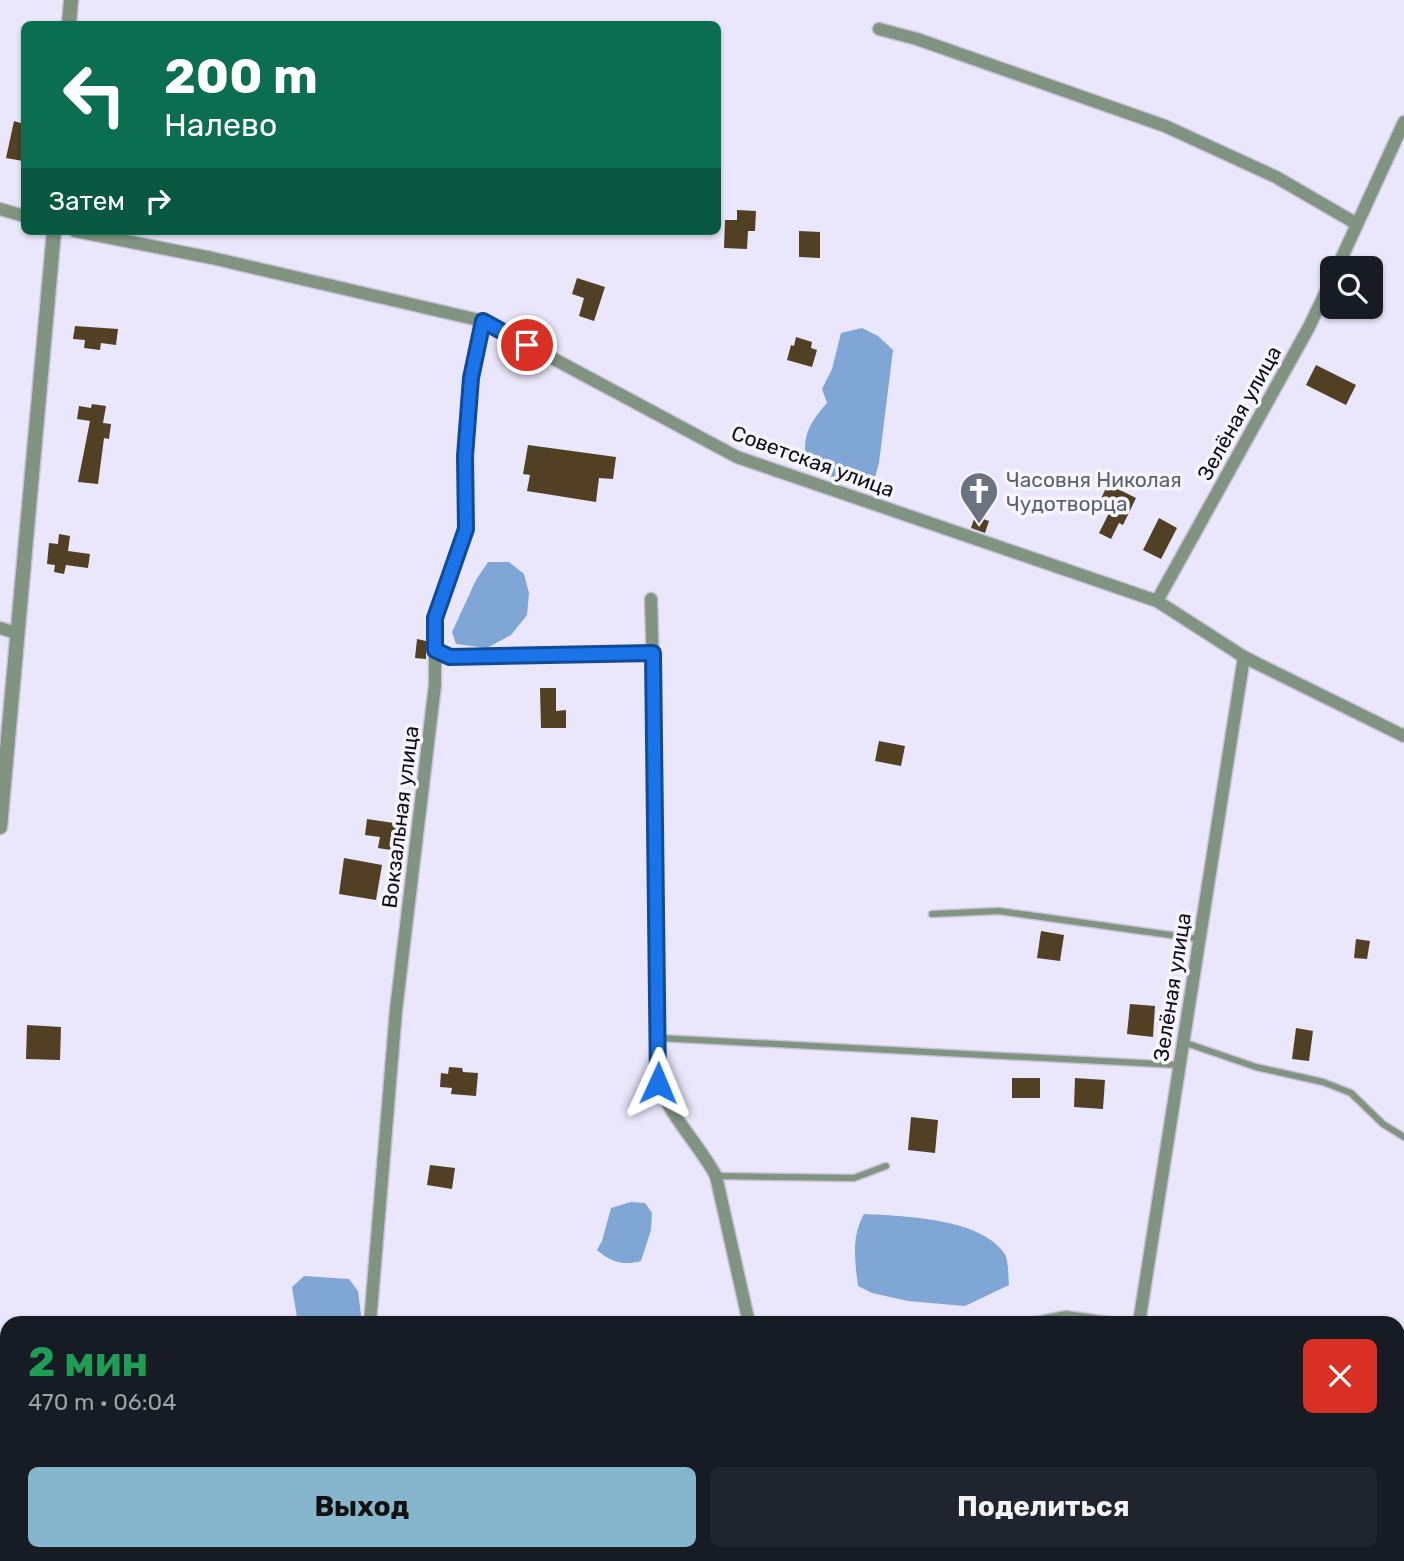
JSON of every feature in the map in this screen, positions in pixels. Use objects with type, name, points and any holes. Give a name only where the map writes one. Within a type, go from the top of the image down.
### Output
[{"type":"street","points":[[69,21],[71,0]]},
{"type":"street","points":[[879,29],[917,39],[1165,126],[1276,177],[1357,224]]},
{"type":"street","points":[[1342,256],[1404,122]]},
{"type":"street","points":[[0,209],[21,215]]},
{"type":"street","points":[[0,827],[54,235]]},
{"type":"street","name":"Советская улица","points":[[95,235],[212,258],[483,321],[737,457],[1157,601],[1244,657],[1404,736]]},
{"type":"street","name":"Зелёная улица","points":[[1157,601],[1320,304]]},
{"type":"street","name":"Вокзальная улица","points":[[371,1316],[396,1010],[435,685],[435,618],[466,529],[465,456],[471,378],[483,321]]},
{"type":"street","points":[[652,599],[658,1083],[678,1123],[706,1156],[716,1176],[747,1316]]},
{"type":"street","points":[[0,628],[16,633]]},
{"type":"street","points":[[435,650],[450,657],[653,653]]},
{"type":"street","name":"Зелёная улица","points":[[1140,1316],[1244,657]]},
{"type":"lane","points":[[932,914],[999,911],[1199,939]]},
{"type":"lane","points":[[659,1038],[1179,1065]]},
{"type":"lane","points":[[1183,1042],[1256,1067],[1323,1082],[1350,1093],[1383,1124],[1404,1138]]},
{"type":"lane","points":[[716,1176],[854,1178],[886,1166]]},
{"type":"lane","points":[[1056,1316],[1080,1316]]},
{"type":"water","points":[[862,328],[878,336],[893,350],[879,463],[874,481],[849,481],[808,471],[805,442],[814,419],[827,403],[822,389],[832,369],[841,333]]},
{"type":"water","points":[[488,562],[509,562],[524,574],[529,593],[527,615],[511,635],[487,648],[456,644],[452,632],[476,580]]},
{"type":"water","points":[[631,1202],[645,1203],[652,1213],[651,1230],[641,1261],[623,1263],[612,1260],[597,1250],[611,1208]]},
{"type":"water","points":[[864,1214],[940,1221],[977,1232],[993,1241],[1006,1256],[1009,1285],[965,1306],[908,1301],[872,1293],[858,1286],[856,1267],[857,1231]]},
{"type":"water","points":[[304,1276],[349,1279],[358,1291],[361,1316],[297,1316],[292,1287]]},
{"type":"building","points":[[14,121],[21,123],[21,161],[6,158]]},
{"type":"building","points":[[737,210],[756,211],[755,231],[748,231],[747,249],[724,248],[725,220],[737,220]]},
{"type":"building","points":[[799,231],[820,232],[820,258],[799,257]]},
{"type":"building","points":[[577,278],[605,287],[594,321],[579,316],[584,298],[572,294]]},
{"type":"building","points":[[75,326],[118,329],[116,345],[101,343],[100,350],[84,348],[85,340],[73,339]]},
{"type":"building","points":[[796,337],[812,342],[811,348],[817,350],[812,367],[787,360]]},
{"type":"building","points":[[1316,365],[1356,385],[1346,405],[1306,385]]},
{"type":"building","points":[[92,404],[106,406],[103,423],[111,424],[109,439],[104,438],[98,484],[78,482],[90,421],[77,419],[79,406],[91,408]]},
{"type":"building","points":[[528,445],[616,457],[613,479],[599,478],[596,502],[527,491],[530,475],[523,474]]},
{"type":"building","points":[[1108,484],[1136,498],[1123,525],[1119,523],[1111,539],[1099,533],[1109,513],[1097,507]]},
{"type":"building","name":"Часовня Николая Чудотворца","points":[[975,516],[989,521],[985,533],[971,528]]},
{"type":"building","points":[[1159,518],[1177,528],[1161,559],[1143,550]]},
{"type":"building","points":[[59,534],[70,536],[68,551],[90,554],[88,568],[66,565],[64,574],[54,572],[55,565],[47,564],[49,543],[58,544]]},
{"type":"building","points":[[417,639],[426,641],[426,659],[415,658]]},
{"type":"building","points":[[540,688],[556,688],[556,711],[566,710],[566,728],[541,728]]},
{"type":"building","points":[[879,741],[905,746],[901,766],[875,761]]},
{"type":"building","points":[[367,819],[407,825],[403,852],[378,848],[380,837],[365,835]]},
{"type":"building","points":[[344,858],[382,865],[376,900],[339,894]]},
{"type":"building","points":[[1041,931],[1064,935],[1060,961],[1037,958]]},
{"type":"building","points":[[1356,939],[1370,941],[1367,959],[1354,958]]},
{"type":"building","points":[[1130,1004],[1155,1006],[1153,1037],[1127,1034]]},
{"type":"building","points":[[27,1025],[61,1027],[60,1060],[26,1059]]},
{"type":"building","points":[[1296,1028],[1313,1031],[1309,1061],[1292,1059]]},
{"type":"building","points":[[449,1067],[478,1073],[476,1096],[451,1094],[452,1088],[440,1087],[441,1073],[448,1074]]},
{"type":"building","points":[[1012,1078],[1040,1078],[1040,1098],[1012,1098]]},
{"type":"building","points":[[1075,1078],[1105,1080],[1103,1109],[1074,1107]]},
{"type":"building","points":[[911,1117],[938,1120],[935,1153],[908,1150]]},
{"type":"building","points":[[430,1165],[455,1168],[452,1189],[427,1185]]},
{"type":"place","name":"Часовня Николая Чудотворца","points":[[979,525]]},
{"type":"route","points":[[527,345],[483,321],[471,378],[465,456],[466,529],[435,618],[435,650],[450,657],[653,653],[658,1083]]}]
